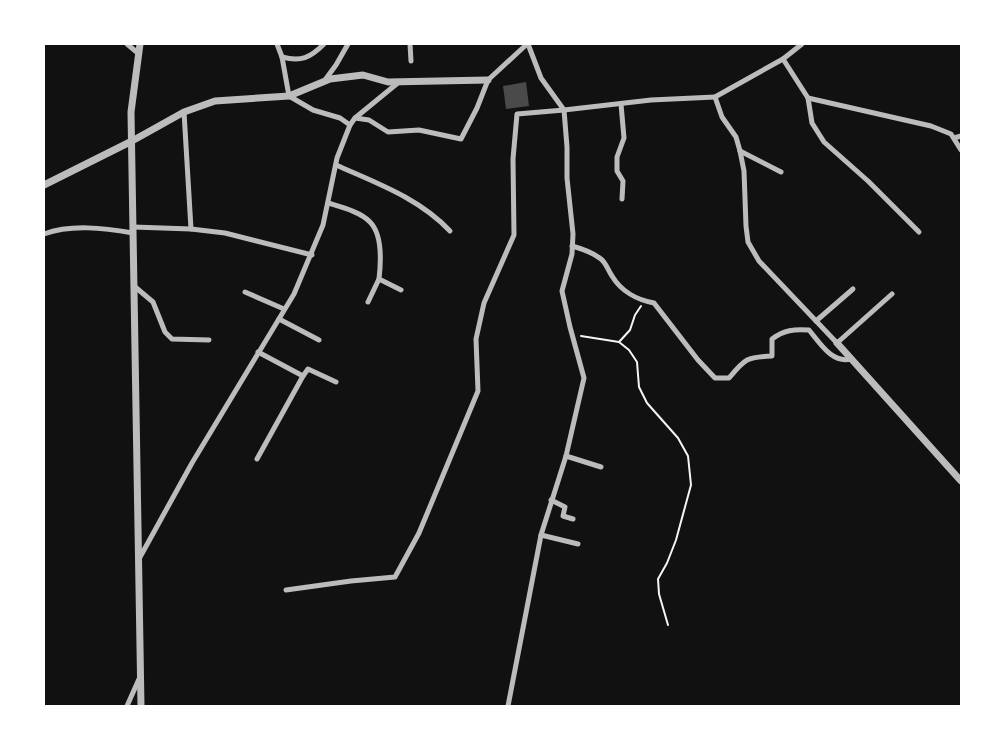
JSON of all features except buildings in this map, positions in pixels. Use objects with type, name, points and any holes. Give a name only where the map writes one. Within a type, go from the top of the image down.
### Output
[{"type":"street","points":[[127,44],[139,55]]},
{"type":"street","points":[[140,44],[131,112],[141,706]]},
{"type":"street","points":[[277,44],[282,57],[289,96],[313,110],[340,118],[350,125]]},
{"type":"street","points":[[282,57],[295,60],[309,57],[324,44]]},
{"type":"street","points":[[323,82],[336,65],[348,44]]},
{"type":"street","points":[[410,44],[411,61]]},
{"type":"street","points":[[355,118],[368,120],[388,132],[419,130],[461,139],[477,108],[488,80],[528,44],[541,78],[564,110],[567,178],[573,234],[562,291],[584,378],[566,456],[541,535],[508,706]]},
{"type":"street","points":[[286,590],[395,577],[419,534],[478,391],[476,339],[478,330],[484,304],[514,234],[512,168],[517,114],[715,97],[783,59],[802,44]]},
{"type":"street","points":[[783,59],[808,98],[812,123],[824,142],[868,181],[918,232]]},
{"type":"street","points":[[44,184],[132,141],[184,112],[215,101],[289,96],[330,79],[363,75],[388,82],[488,80]]},
{"type":"street","points":[[138,560],[192,463],[294,294],[323,225],[336,165],[350,125],[355,118],[399,82]]},
{"type":"street","points":[[715,97],[722,117],[736,137],[740,150],[744,171],[748,242],[759,260],[838,343],[961,481]]},
{"type":"street","points":[[808,98],[930,126],[951,134],[961,150]]},
{"type":"street","points":[[621,104],[624,138],[617,157],[617,171],[623,181],[622,199]]},
{"type":"street","points":[[184,112],[191,229]]},
{"type":"street","points":[[954,138],[961,136]]},
{"type":"street","points":[[740,150],[781,172]]},
{"type":"street","points":[[336,165],[405,196],[441,221],[450,231]]},
{"type":"street","points":[[328,203],[352,210],[370,222],[380,242],[379,279],[368,302]]},
{"type":"street","points":[[44,234],[57,229],[191,229],[225,233],[312,255]]},
{"type":"street","points":[[572,246],[588,251],[603,260],[613,278],[623,290],[644,301],[654,303],[698,360],[715,378],[729,378],[744,360],[759,356],[772,356],[772,339],[780,332],[796,329],[809,330],[834,358],[851,359]]},
{"type":"street","points":[[379,279],[401,290]]},
{"type":"street","points":[[134,285],[153,302],[165,332],[172,339],[209,340]]},
{"type":"street","points":[[816,321],[853,289]]},
{"type":"street","points":[[245,292],[284,309]]},
{"type":"street","points":[[838,343],[892,294]]},
{"type":"street","points":[[279,319],[319,340]]},
{"type":"street","points":[[258,352],[303,376]]},
{"type":"street","points":[[257,459],[308,369],[336,382]]},
{"type":"street","points":[[566,456],[601,467]]},
{"type":"street","points":[[552,500],[565,508],[563,516],[573,519]]},
{"type":"street","points":[[541,535],[578,544]]},
{"type":"street","points":[[127,706],[140,676]]},
{"type":"path","points":[[619,342],[630,330],[635,315],[644,301]]},
{"type":"path","points":[[572,335],[619,342],[629,350],[637,362],[639,386],[648,403],[678,438],[688,456],[691,485],[676,540],[658,579],[659,594],[668,625]]}]
